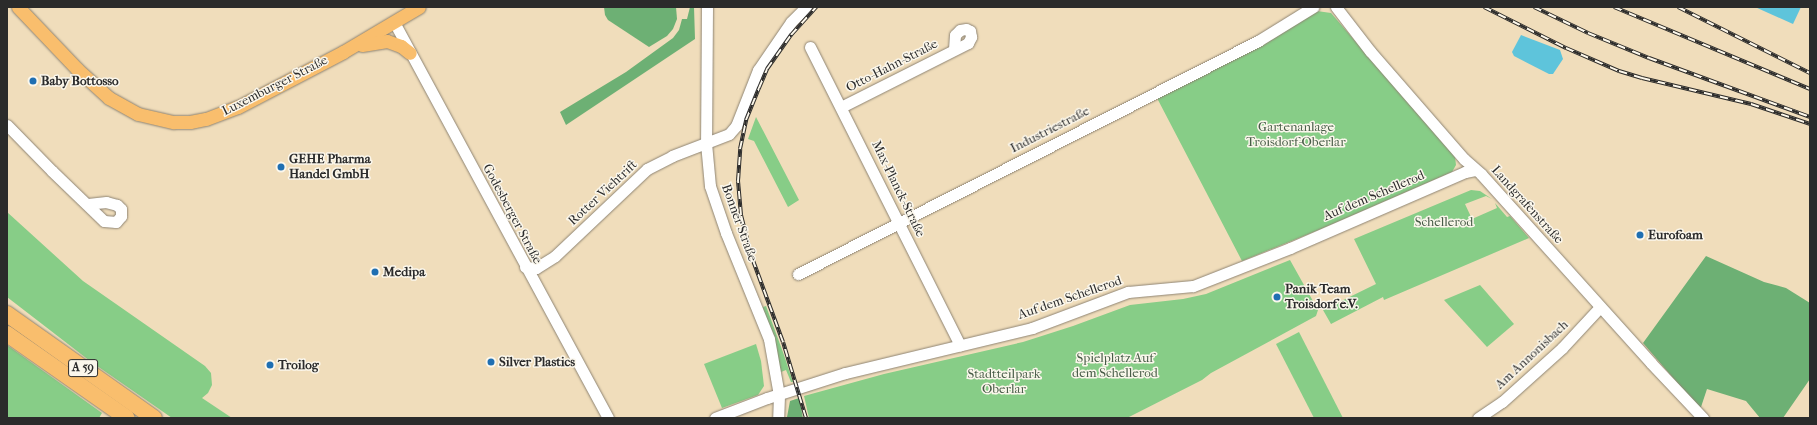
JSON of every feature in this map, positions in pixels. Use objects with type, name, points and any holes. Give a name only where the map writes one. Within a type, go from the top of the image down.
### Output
[{"type":"highway","name":"A 59","points":[[9,315],[154,418]]},
{"type":"highway","name":"A 59","points":[[7,334],[127,418]]},
{"type":"main road","name":"Luxemburger Straße","points":[[18,7],[77,69],[109,98],[138,114],[163,121],[190,122],[222,114],[256,98],[343,52],[419,7]]},
{"type":"main road","points":[[343,52],[370,42],[387,41],[402,46],[410,53]]},
{"type":"street","name":"Bonner Straße","points":[[707,7],[707,168],[713,196],[769,339],[779,395],[778,418]]},
{"type":"street","name":"Rotter Viehtrift","points":[[525,267],[530,269],[536,268],[555,256],[647,169],[664,159],[727,136],[732,131],[758,70],[791,22],[806,7]]},
{"type":"street","name":"Industriestraße","points":[[798,274],[1258,41],[1313,7]]},
{"type":"street","name":"Landgrafenstraße","points":[[1336,7],[1370,51],[1696,416]]},
{"type":"street","name":"Godesberger Straße","points":[[394,22],[525,267],[608,418]]},
{"type":"street","name":"Max-Planck-Straße","points":[[810,46],[960,345]]},
{"type":"street","name":"Otto-Hahn-Straße","points":[[841,107],[954,49]]},
{"type":"street","points":[[7,125],[52,171],[88,204]]},
{"type":"street","name":"Auf dem Schellerod","points":[[779,395],[845,373],[1032,328],[1128,292],[1176,289],[1204,282],[1290,248],[1465,172],[1476,170]]},
{"type":"street","name":"Am Annonisbach","points":[[1478,418],[1502,402],[1562,348],[1600,307]]},
{"type":"street","points":[[715,418],[779,395]]},
{"type":"green space","points":[[604,7],[676,7],[677,19],[673,29],[667,36],[649,47],[608,20],[605,15]]},
{"type":"green space","points":[[690,7],[694,7],[695,39],[566,125],[560,112],[626,72],[673,38],[679,30],[682,19],[687,19]]},
{"type":"green space","name":"Gartenanlage Troisdorf-Oberlar","points":[[1317,11],[1331,13],[1455,157],[1456,165],[1452,172],[1321,229],[1242,261],[1157,98],[1263,45]]},
{"type":"green space","points":[[756,117],[799,200],[788,207],[754,141],[748,139]]},
{"type":"green space","name":"Schellerod","points":[[1471,190],[1480,191],[1492,199],[1486,196],[1465,204],[1472,219],[1497,208],[1495,203],[1507,217],[1510,216],[1529,238],[1384,300],[1383,297],[1331,324],[1323,310],[1376,284],[1354,239]]},
{"type":"green space","points":[[7,212],[83,281],[205,366],[211,373],[212,385],[208,393],[202,398],[232,418],[172,418],[90,361],[7,297]]},
{"type":"green space","points":[[1706,256],[1764,282],[1786,288],[1810,303],[1810,379],[1783,418],[1760,418],[1746,401],[1707,389],[1701,407],[1698,407],[1643,343]]},
{"type":"green space","points":[[1290,260],[1318,310],[1316,316],[1211,373],[1202,380],[1127,418],[809,418],[804,396],[884,374],[1023,342],[1073,326],[1130,305],[1183,299],[1206,294]]},
{"type":"green space","points":[[1480,285],[1514,324],[1487,347],[1444,300]]},
{"type":"green space","points":[[766,306],[793,382],[791,382],[786,370],[781,372],[760,308]]},
{"type":"green space","points":[[1299,332],[1343,418],[1314,418],[1276,344]]},
{"type":"green space","points":[[756,344],[761,361],[764,386],[758,395],[722,408],[704,364]]},
{"type":"green space","points":[[7,345],[102,413],[99,418],[7,418]]},
{"type":"green space","points":[[799,398],[803,418],[785,418],[787,417],[790,401]]},
{"type":"water","points":[[1755,7],[1801,7],[1793,24]]},
{"type":"water","points":[[1521,35],[1560,50],[1563,59],[1553,74],[1549,74],[1514,56],[1512,52]]},
{"type":"railway","points":[[806,418],[783,342],[751,255],[741,215],[738,181],[740,149],[746,120],[767,69],[791,35],[816,7]]},
{"type":"railway","points":[[1484,7],[1566,48],[1619,71],[1642,78],[1751,104],[1810,124]]},
{"type":"railway","points":[[1534,7],[1588,33],[1649,58],[1810,117]]},
{"type":"railway","points":[[1614,7],[1810,89]]},
{"type":"railway","points":[[1678,7],[1810,73]]},
{"type":"place","name":"Baby Bottosso","points":[[33,81]]},
{"type":"place","name":"GEHE Pharma Handel GmbH","points":[[281,167]]},
{"type":"place","name":"Eurofoam","points":[[1640,235]]},
{"type":"place","name":"Medipa","points":[[375,272]]},
{"type":"place","name":"Panik Team Troisdorf e.V.","points":[[1277,297]]},
{"type":"place","name":"Silver Plastics","points":[[491,362]]},
{"type":"place","name":"Troilog","points":[[270,365]]},
{"type":"park label","name":"Spielplatz Auf dem Schellerod","points":[[1115,366]]},
{"type":"park label","name":"Stadtteilpark Oberlar","points":[[1004,382]]}]
